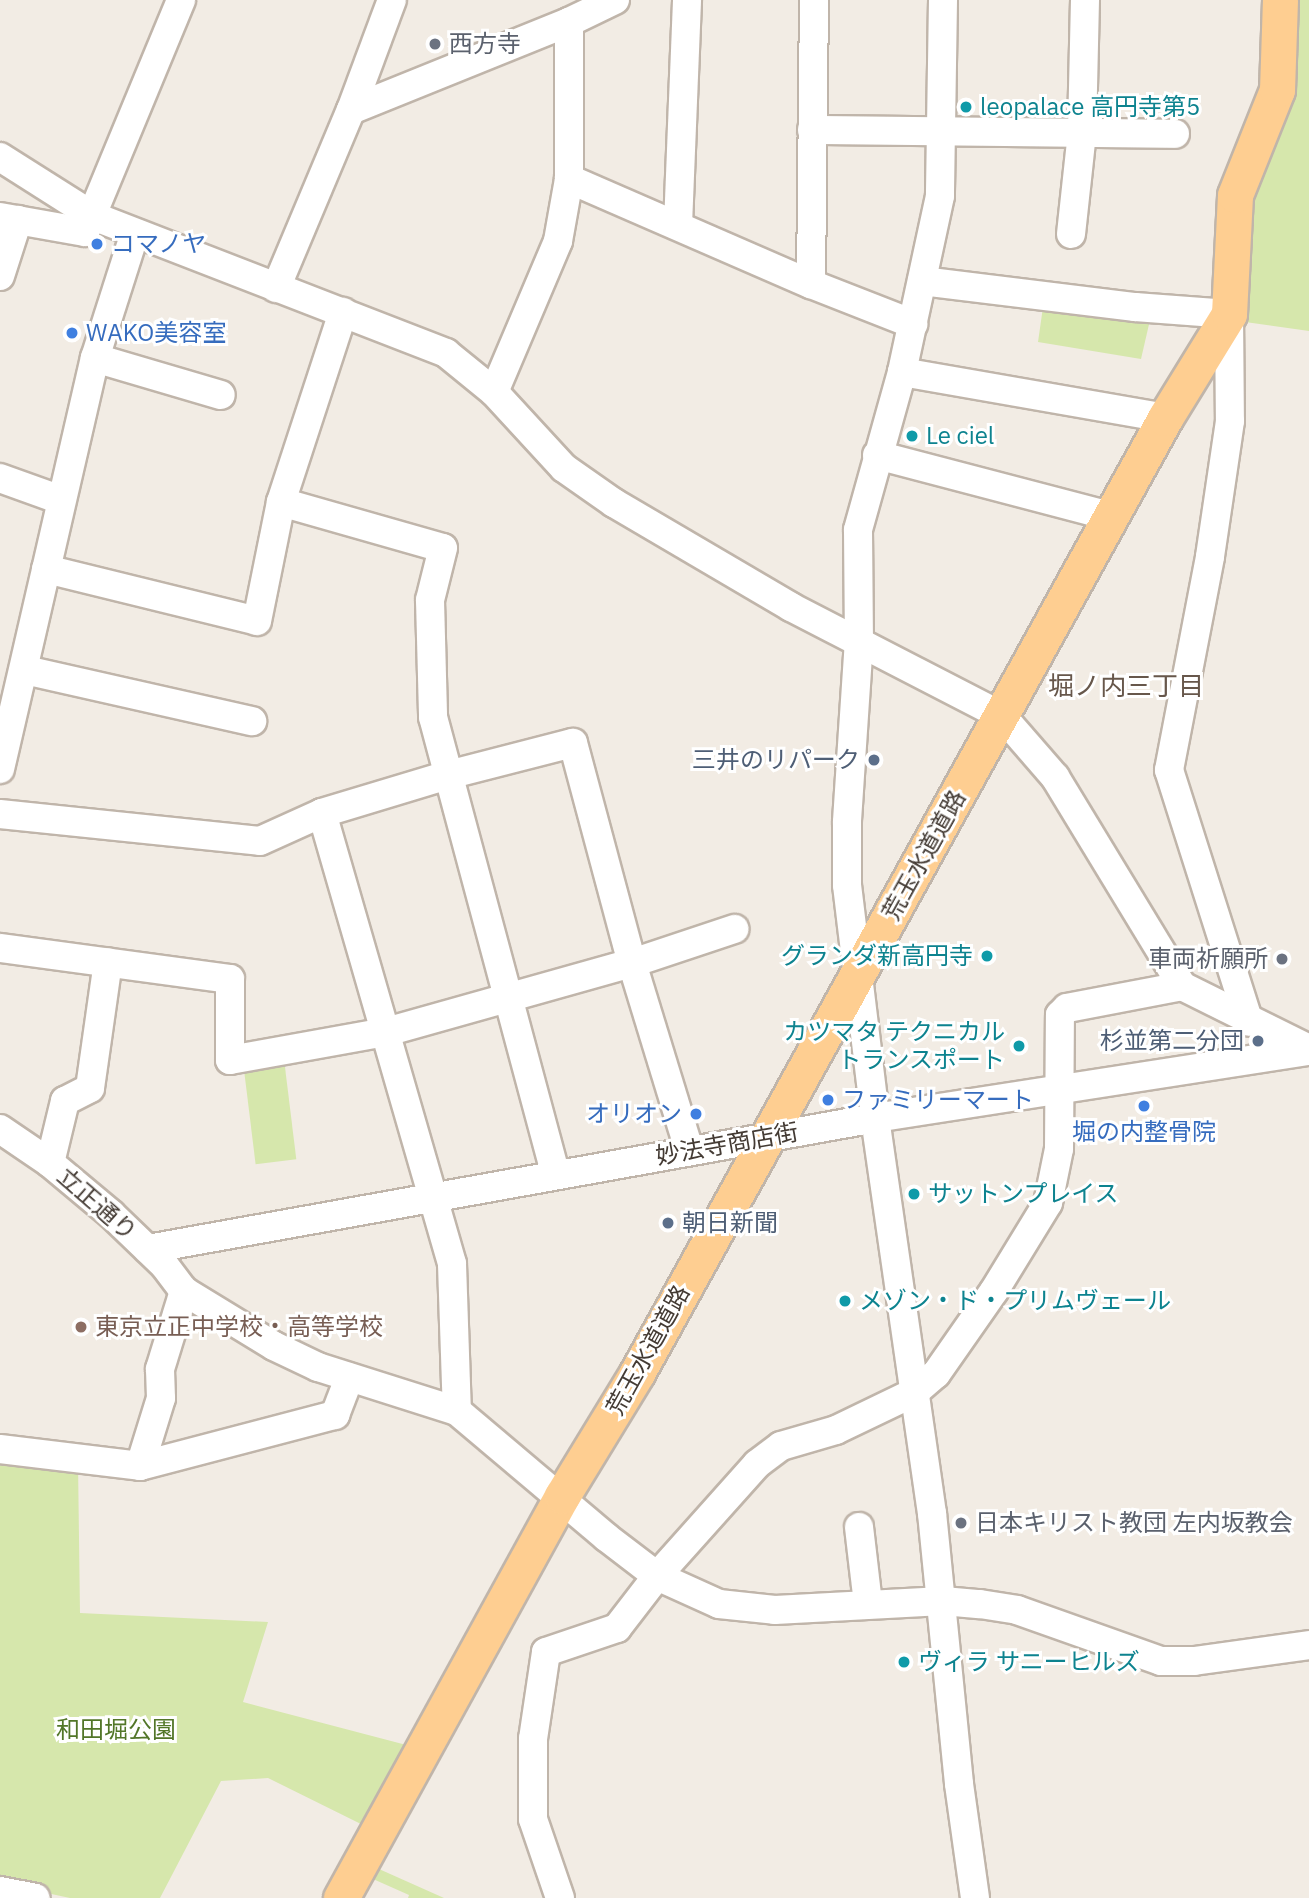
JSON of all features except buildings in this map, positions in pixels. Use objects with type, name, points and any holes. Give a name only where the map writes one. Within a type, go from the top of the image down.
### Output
[{"type":"main road","name":"荒玉水道道路","points":[[341,1898],[562,1496],[637,1373],[764,1138],[1002,716],[1110,516],[1165,418],[1229,314],[1235,195],[1273,107],[1277,90],[1280,0]]},
{"type":"street","points":[[0,276],[9,219],[85,232],[181,0]]},
{"type":"street","points":[[276,288],[351,110],[392,0]]},
{"type":"street","points":[[351,110],[569,22],[615,0]]},
{"type":"street","points":[[678,225],[687,0]]},
{"type":"street","points":[[811,284],[814,0]]},
{"type":"street","points":[[943,0],[940,196],[902,372],[858,530],[859,640],[847,823],[848,885],[875,1118],[943,1601],[954,1738],[975,1898]]},
{"type":"street","points":[[1069,0],[1085,0],[1082,132],[1071,233]]},
{"type":"street","points":[[494,392],[558,241],[569,179],[569,22]]},
{"type":"street","points":[[812,130],[1175,134]]},
{"type":"street","points":[[0,157],[93,216],[446,353],[494,392],[564,468],[614,503],[791,607],[1002,716],[1055,777],[1182,986],[1309,1050]]},
{"type":"street","points":[[569,179],[811,284],[913,324]]},
{"type":"street","points":[[0,769],[95,358],[135,233]]},
{"type":"street","points":[[922,281],[1135,307],[1229,314],[1230,421],[1210,557],[1169,770],[1250,1022]]},
{"type":"street","points":[[46,569],[257,621],[281,502],[343,312]]},
{"type":"street","points":[[95,358],[220,395]]},
{"type":"street","points":[[902,372],[1165,418]]},
{"type":"street","points":[[877,456],[1110,516]]},
{"type":"street","points":[[0,478],[61,500]]},
{"type":"street","points":[[281,502],[443,548],[430,600],[433,717],[556,1175]]},
{"type":"street","points":[[25,670],[252,721]]},
{"type":"street","points":[[0,814],[260,841],[322,813],[448,775],[573,743],[632,963],[690,1149]]},
{"type":"street","points":[[322,813],[452,1264],[457,1411],[562,1496],[606,1537],[657,1576],[719,1604],[775,1610],[943,1601],[1017,1610],[1161,1661],[1194,1661],[1309,1645]]},
{"type":"street","points":[[0,948],[230,979],[230,1060],[386,1032],[632,963],[734,929]]},
{"type":"street","points":[[50,1163],[65,1101],[90,1088],[108,962]]},
{"type":"street","points":[[560,1898],[533,1819],[533,1739],[546,1652],[617,1628],[657,1576],[757,1464],[781,1446],[836,1430],[915,1392],[936,1374],[995,1291],[1048,1203],[1059,1149],[1062,1090],[1060,1015],[1067,1008],[1182,986]]},
{"type":"street","name":"妙法寺商店街","points":[[148,1249],[690,1149],[1309,1050]]},
{"type":"street","name":"立正通り","points":[[0,1129],[50,1163],[111,1214],[148,1249],[184,1292],[274,1346],[349,1378],[457,1411]]},
{"type":"street","points":[[140,1466],[161,1398],[160,1369],[184,1292]]},
{"type":"street","points":[[0,1448],[140,1466],[335,1415],[349,1378]]},
{"type":"street","points":[[859,1527],[868,1604]]},
{"type":"street","points":[[0,1891],[35,1898]]},
{"type":"green space","points":[[1288,0],[1309,0],[1309,331],[1238,321],[1241,209]]},
{"type":"green space","points":[[1043,307],[1150,320],[1141,359],[1038,342]]},
{"type":"green space","points":[[284,1059],[296,1159],[256,1164],[243,1064]]},
{"type":"green space","name":"和田堀公園","points":[[0,1454],[78,1462],[80,1613],[268,1622],[243,1702],[414,1747],[369,1828],[268,1778],[221,1781],[160,1898],[70,1898],[0,1883]]},
{"type":"green space","points":[[370,1865],[444,1898],[408,1898],[409,1895],[364,1875]]},
{"type":"place","name":"西方寺","points":[[435,44]]},
{"type":"place","name":"leopalace 高円寺第5","points":[[966,107]]},
{"type":"place","name":"コマノヤ","points":[[97,244]]},
{"type":"place","name":"WAKO美容室","points":[[72,333]]},
{"type":"place","name":"Le ciel","points":[[912,436]]},
{"type":"place","name":"三井のリパーク","points":[[874,760]]},
{"type":"place","name":"グランダ新高円寺","points":[[987,956]]},
{"type":"place","name":"車両祈願所","points":[[1282,959]]},
{"type":"place","name":"杉並第二分団","points":[[1258,1041]]},
{"type":"place","name":"カツマタ テクニカル トランスポート","points":[[1019,1046]]},
{"type":"place","name":"ファミリーマート","points":[[828,1100]]},
{"type":"place","name":"堀の内整骨院","points":[[1144,1106]]},
{"type":"place","name":"オリオン","points":[[696,1114]]},
{"type":"place","name":"サットンプレイス","points":[[914,1194]]},
{"type":"place","name":"朝日新聞","points":[[668,1223]]},
{"type":"place","name":"メゾン・ド・プリムヴェール","points":[[845,1301]]},
{"type":"place","name":"東京立正中学校・高等学校","points":[[81,1327]]},
{"type":"place","name":"日本キリスト教団 左内坂教会","points":[[961,1523]]},
{"type":"place","name":"ヴィラ サニーヒルズ","points":[[904,1662]]},
{"type":"district","name":"堀ノ内三丁目","points":[[1126,686]]}]
